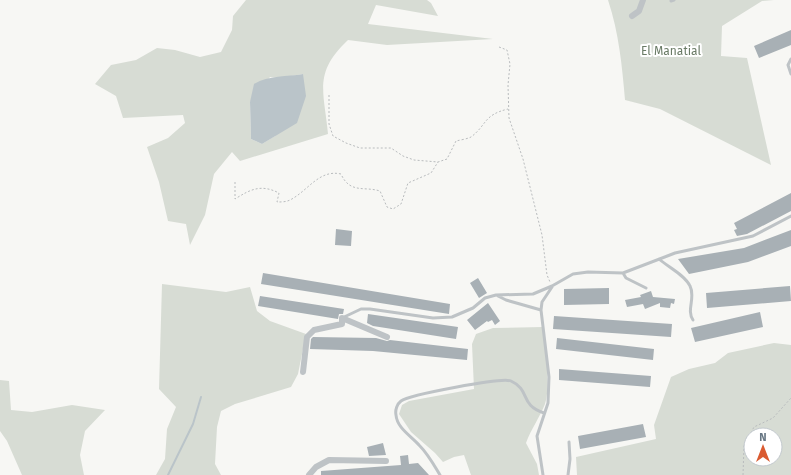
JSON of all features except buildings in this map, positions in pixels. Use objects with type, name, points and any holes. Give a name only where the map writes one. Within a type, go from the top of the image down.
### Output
[{"type":"street","points":[[632,16],[639,11],[643,0]]},
{"type":"street","points":[[303,372],[307,337],[314,330],[342,324],[342,318],[387,337]]},
{"type":"street","points":[[309,475],[316,467],[329,460],[386,461]]},
{"type":"lane","points":[[791,59],[788,65],[791,74]]},
{"type":"lane","points":[[342,318],[361,310],[370,309],[433,318],[452,317],[473,308],[485,298],[496,295],[527,295],[552,286],[568,276],[578,273],[623,273],[675,252],[753,236],[791,216]]},
{"type":"lane","points":[[659,259],[690,285],[693,297],[690,315],[693,320]]},
{"type":"lane","points":[[623,273],[626,278],[646,288]]},
{"type":"lane","points":[[543,475],[537,436],[548,404],[549,377],[541,310],[542,302],[552,286]]},
{"type":"lane","points":[[496,295],[506,300],[541,310]]},
{"type":"lane","points":[[440,475],[420,446],[404,432],[396,420],[396,408],[402,400],[437,391],[506,380],[519,386],[533,409],[544,413]]},
{"type":"lane","points":[[568,475],[570,459],[569,442]]},
{"type":"path","points":[[499,47],[507,50],[510,64],[509,118],[523,159],[542,235],[547,275],[552,286]]},
{"type":"path","points":[[329,95],[329,124],[333,136],[360,148],[390,148],[403,156],[414,160],[438,162],[447,159],[456,141],[470,137],[486,119],[499,112],[509,109]]},
{"type":"path","points":[[235,182],[235,199],[251,189],[271,189],[279,193],[277,202],[289,201],[320,176],[336,173],[341,174],[344,180],[353,187],[380,191],[387,207],[393,209],[401,204],[408,183],[431,173],[438,162]]},
{"type":"path","points":[[743,475],[744,446],[754,427],[773,418],[791,398]]},
{"type":"green space","points":[[246,0],[427,0],[431,3],[438,16],[376,5],[368,24],[493,39],[387,45],[348,40],[337,52],[325,73],[323,94],[328,134],[240,161],[232,152],[214,174],[205,215],[190,245],[186,224],[168,221],[159,182],[147,147],[168,138],[185,123],[183,115],[123,118],[116,96],[95,84],[111,65],[136,60],[157,48],[175,50],[200,57],[221,52],[232,30],[233,16]],"holes":[[[303,74],[275,136],[262,144],[251,139],[250,102],[270,77],[279,78]]]},
{"type":"green space","name":"El Manatial","points":[[608,0],[774,0],[762,1],[722,26],[721,56],[747,58],[771,165],[660,109],[625,100],[617,37]]},
{"type":"green space","points":[[162,284],[226,292],[250,287],[257,311],[270,321],[306,334],[298,374],[291,387],[235,404],[221,411],[217,427],[215,464],[221,475],[156,475],[165,459],[167,429],[176,407],[159,389]]},
{"type":"green space","points":[[543,327],[547,366],[547,396],[543,409],[526,443],[537,464],[539,475],[471,475],[464,455],[454,457],[443,462],[411,432],[399,414],[402,405],[409,401],[474,389],[472,344],[476,334],[493,328]]},
{"type":"green space","points":[[774,343],[791,345],[791,475],[577,475],[576,457],[656,439],[654,425],[671,377],[689,369],[715,363],[728,353]]},
{"type":"green space","points":[[0,380],[9,381],[11,410],[32,412],[72,405],[105,410],[85,431],[80,455],[84,475],[22,475],[7,441],[0,431]]},
{"type":"shaded area","points":[[303,74],[306,96],[297,123],[262,144],[251,139],[250,102],[254,84],[266,79]]},
{"type":"waterway","points":[[168,475],[193,424],[201,397]]}]
